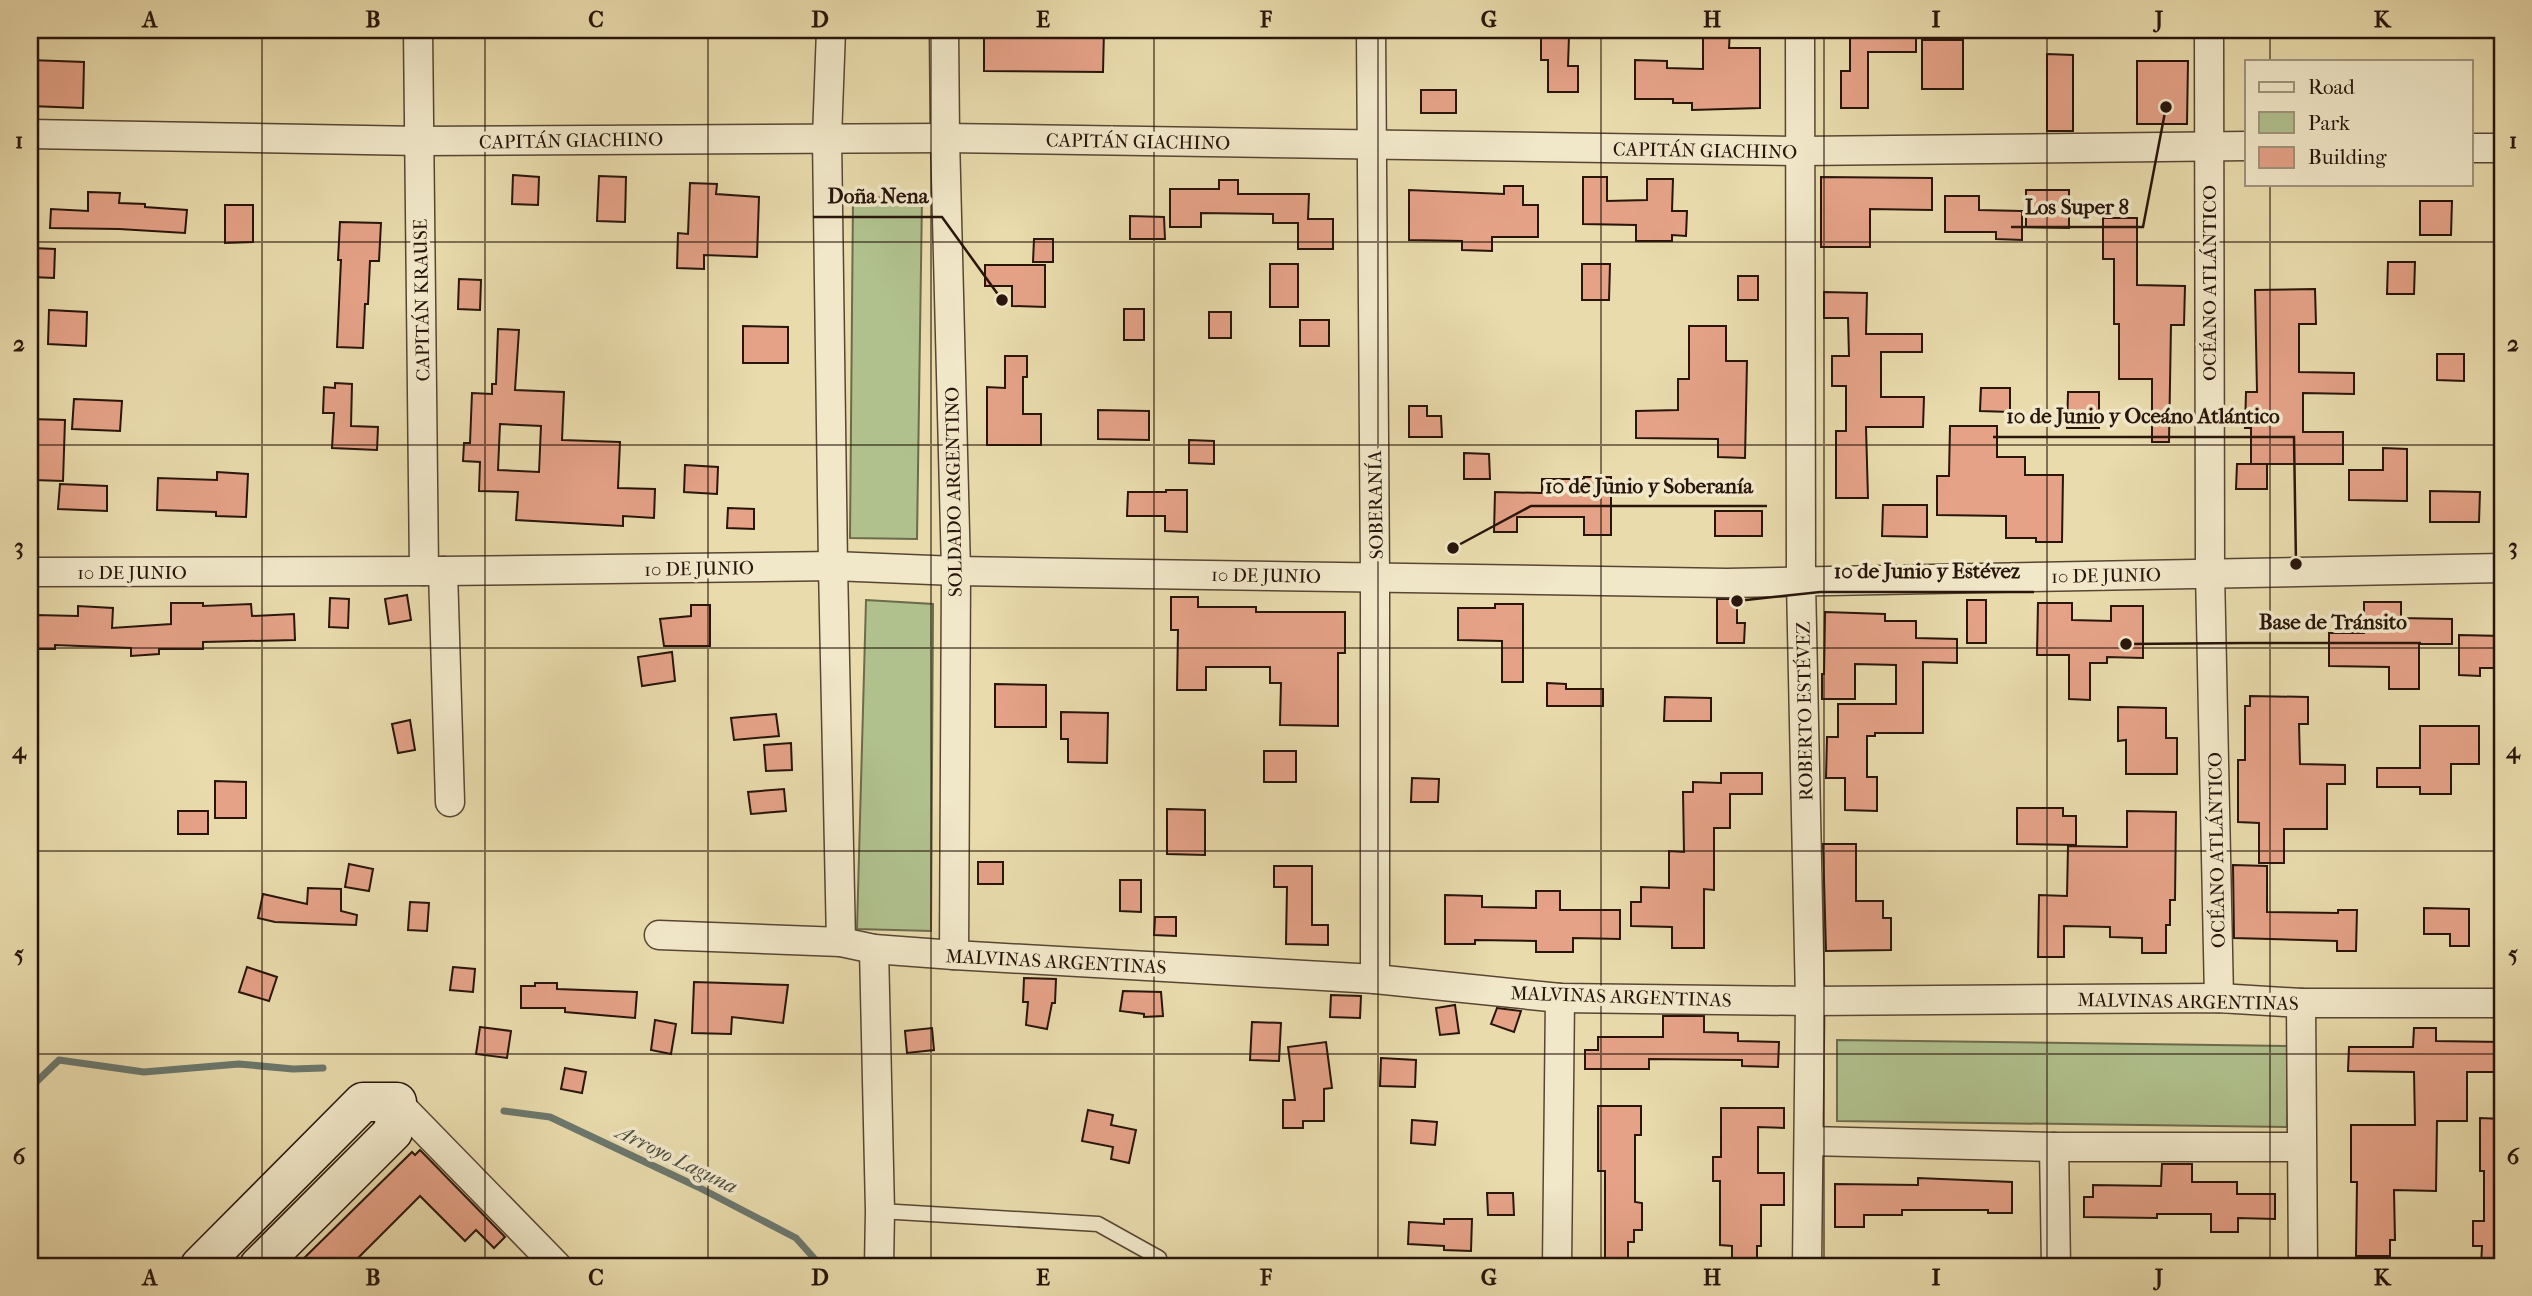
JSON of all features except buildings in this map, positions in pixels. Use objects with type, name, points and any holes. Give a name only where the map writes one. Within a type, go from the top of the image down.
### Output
[{"type":"street","name":"CAPITÁN KRAUSE","points":[[418,30],[434,571],[450,802]]},
{"type":"street","points":[[831,30],[827,138],[841,943]]},
{"type":"street","name":"SOLDADO ARGENTINO","points":[[944,30],[956,571],[954,955]]},
{"type":"street","name":"SOBERANÍA","points":[[1371,30],[1375,979]]},
{"type":"street","name":"ROBERTO ESTÉVEZ","points":[[1800,30],[1801,583],[1810,1001],[1807,1266]]},
{"type":"street","name":"OCÉANO ATLÁNTICO","points":[[2210,30],[2210,572],[2219,999]]},
{"type":"street","name":"CAPITÁN GIACHINO","points":[[30,134],[420,141],[945,138],[1800,151],[2245,146]]},
{"type":"street","points":[[2472,148],[2502,148]]},
{"type":"street","name":"10 DE JUNIO","points":[[30,572],[833,566],[956,571],[1801,583],[2210,572],[2502,568]]},
{"type":"street","name":"MALVINAS ARGENTINAS","points":[[659,935],[841,943],[874,949],[954,955],[1375,979],[1560,998],[1810,1001],[2219,999],[2301,1003],[2502,1003]]},
{"type":"street","points":[[874,949],[879,1266]]},
{"type":"street","points":[[1557,1266],[1560,998]]},
{"type":"street","points":[[2301,1003],[2303,1266]]},
{"type":"street","points":[[200,1266],[363,1102],[397,1102],[557,1266]]},
{"type":"street","points":[[259,1266],[393,1132],[397,1102]]},
{"type":"street","points":[[1809,1141],[2054,1147],[2301,1147]]},
{"type":"street","points":[[2054,1147],[2056,1266]]},
{"type":"lane","points":[[880,1222],[1098,1224],[1159,1258]]},
{"type":"green space","points":[[853,197],[922,198],[917,539],[850,538]]},
{"type":"green space","points":[[866,600],[933,604],[931,931],[857,929]]},
{"type":"green space","points":[[1837,1040],[2288,1046],[2287,1127],[1837,1121]]},
{"type":"waterway","name":"Arroyo Laguna","points":[[30,1088],[59,1060],[144,1072],[239,1064],[293,1069],[323,1068]]},
{"type":"waterway","name":"Arroyo Laguna","points":[[504,1111],[550,1117],[698,1187],[796,1238],[821,1266]]},
{"type":"place","name":"Los Super 8","points":[[2166,107]]},
{"type":"place","name":"Doña Nena","points":[[1002,300]]},
{"type":"place","name":"10 de Junio y Soberanía","points":[[1453,548]]},
{"type":"place","name":"10 de Junio y Oceáno Atlántico","points":[[2296,564]]},
{"type":"place","name":"10 de Junio y Estévez","points":[[1737,601]]},
{"type":"place","name":"Base de Tránsito","points":[[2126,644]]}]
